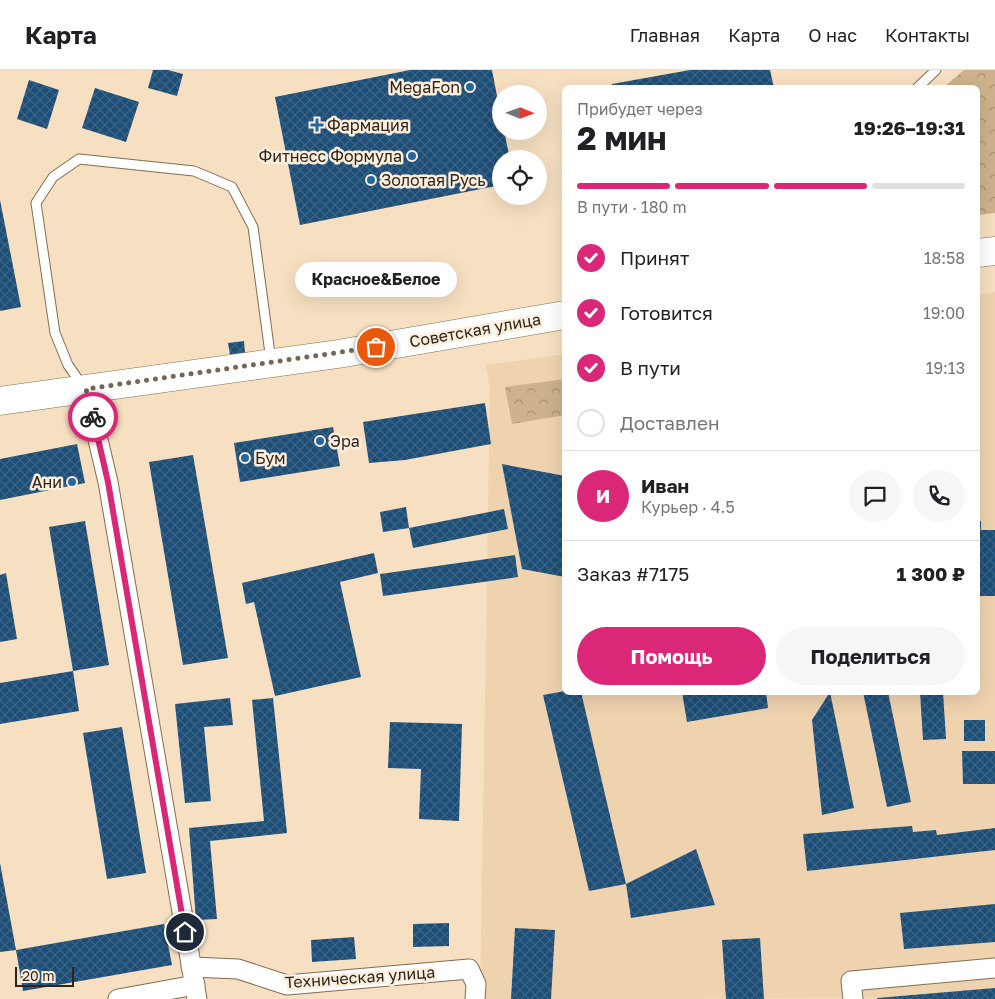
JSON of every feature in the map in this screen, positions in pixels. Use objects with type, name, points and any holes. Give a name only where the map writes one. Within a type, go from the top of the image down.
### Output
[{"type":"main road","points":[[980,253],[995,251]]},
{"type":"main road","name":"Советская улица","points":[[0,401],[271,364],[562,316]]},
{"type":"street","points":[[86,389],[108,482],[194,984]]},
{"type":"street","points":[[853,999],[851,981],[995,968]]},
{"type":"street","name":"Техническая улица","points":[[118,999],[194,984],[238,969],[287,985],[469,969],[476,984],[476,999]]},
{"type":"lane","points":[[920,85],[936,70]]},
{"type":"lane","points":[[86,389],[68,365],[56,333],[36,203],[53,177],[79,160],[194,171],[232,188],[253,227],[271,364]]},
{"type":"shaded area","points":[[995,292],[995,998],[480,999],[490,389],[486,365],[562,354],[562,695],[980,695],[980,295]]},
{"type":"green space","points":[[964,70],[995,70],[995,213],[980,215],[980,85],[946,85]]},
{"type":"green space","points":[[562,379],[562,416],[512,424],[505,387]]},
{"type":"building","points":[[153,70],[168,70],[183,74],[177,96],[148,88]]},
{"type":"building","points":[[410,70],[492,70],[495,85],[492,85],[492,140],[506,140],[508,150],[492,150],[492,187],[300,225],[275,97]]},
{"type":"building","points":[[690,70],[770,70],[773,85],[612,85]]},
{"type":"building","points":[[29,80],[59,90],[47,129],[17,119]]},
{"type":"building","points":[[95,88],[139,102],[126,142],[82,128]]},
{"type":"building","points":[[0,200],[21,307],[0,311]]},
{"type":"building","points":[[244,341],[245,353],[230,355],[228,343]]},
{"type":"building","points":[[485,403],[491,444],[405,460],[369,463],[363,422]]},
{"type":"building","points":[[333,427],[340,466],[240,482],[234,443]]},
{"type":"building","points":[[77,444],[85,483],[0,500],[0,459]]},
{"type":"building","points":[[193,455],[228,658],[183,665],[149,462]]},
{"type":"building","points":[[502,464],[562,475],[562,576],[522,569]]},
{"type":"building","points":[[406,507],[409,528],[383,532],[380,512]]},
{"type":"building","points":[[504,509],[508,529],[413,548],[409,528]]},
{"type":"building","points":[[85,521],[109,665],[73,671],[49,527]]},
{"type":"building","points":[[980,521],[981,530],[995,530],[995,596],[980,596]]},
{"type":"building","points":[[374,553],[378,573],[340,582],[361,677],[275,696],[254,602],[246,604],[242,583]]},
{"type":"building","points":[[515,555],[518,577],[383,596],[380,574]]},
{"type":"building","points":[[6,573],[17,639],[0,642],[0,575]]},
{"type":"building","points":[[73,671],[79,711],[0,724],[0,683]]},
{"type":"building","points":[[562,692],[562,695],[582,695],[626,884],[589,891],[543,695]]},
{"type":"building","points":[[682,695],[766,695],[768,708],[687,722]]},
{"type":"building","points":[[828,695],[831,695],[854,808],[822,815],[812,720]]},
{"type":"building","points":[[864,695],[889,695],[911,802],[887,807]]},
{"type":"building","points":[[920,695],[943,695],[946,739],[923,740]]},
{"type":"building","points":[[230,698],[233,725],[204,727],[211,801],[185,803],[175,704]]},
{"type":"building","points":[[273,698],[287,833],[210,841],[217,919],[196,920],[189,828],[264,821],[252,700]]},
{"type":"building","points":[[964,720],[985,720],[985,741],[964,741]]},
{"type":"building","points":[[390,722],[462,724],[459,821],[419,819],[421,769],[388,768]]},
{"type":"building","points":[[122,727],[146,873],[107,879],[83,733]]},
{"type":"building","points":[[962,751],[995,751],[995,784],[963,784]]},
{"type":"building","points":[[912,826],[913,832],[936,830],[937,835],[995,828],[995,850],[807,871],[803,834]]},
{"type":"building","points":[[696,849],[715,905],[631,918],[626,884]]},
{"type":"building","points":[[0,863],[16,950],[0,952]]},
{"type":"building","points":[[995,904],[995,942],[904,949],[900,913]]},
{"type":"building","points":[[449,923],[449,946],[413,947],[413,924]]},
{"type":"building","points":[[164,924],[172,965],[23,991],[16,950]]},
{"type":"building","points":[[515,928],[555,930],[551,999],[511,999]]},
{"type":"building","points":[[354,937],[356,959],[312,962],[311,940]]},
{"type":"building","points":[[760,938],[764,999],[726,999],[722,940]]},
{"type":"building","points":[[995,988],[995,999],[877,999],[877,998]]},
{"type":"way so far","points":[[93,417],[86,389],[271,364],[376,347]]},
{"type":"place","name":"MegaFon","points":[[470,87]]},
{"type":"place","name":"Фармация","points":[[317,125]]},
{"type":"place","name":"Фитнесс Формула","points":[[412,156]]},
{"type":"place","name":"Золотая Русь","points":[[371,180]]},
{"type":"place","name":"Красное&Белое","points":[[376,347]]},
{"type":"place","name":"Эра","points":[[320,441]]},
{"type":"place","name":"Бум","points":[[245,458]]},
{"type":"place","name":"Ани","points":[[72,482]]},
{"type":"route","points":[[93,417],[108,482],[185,932]]}]
